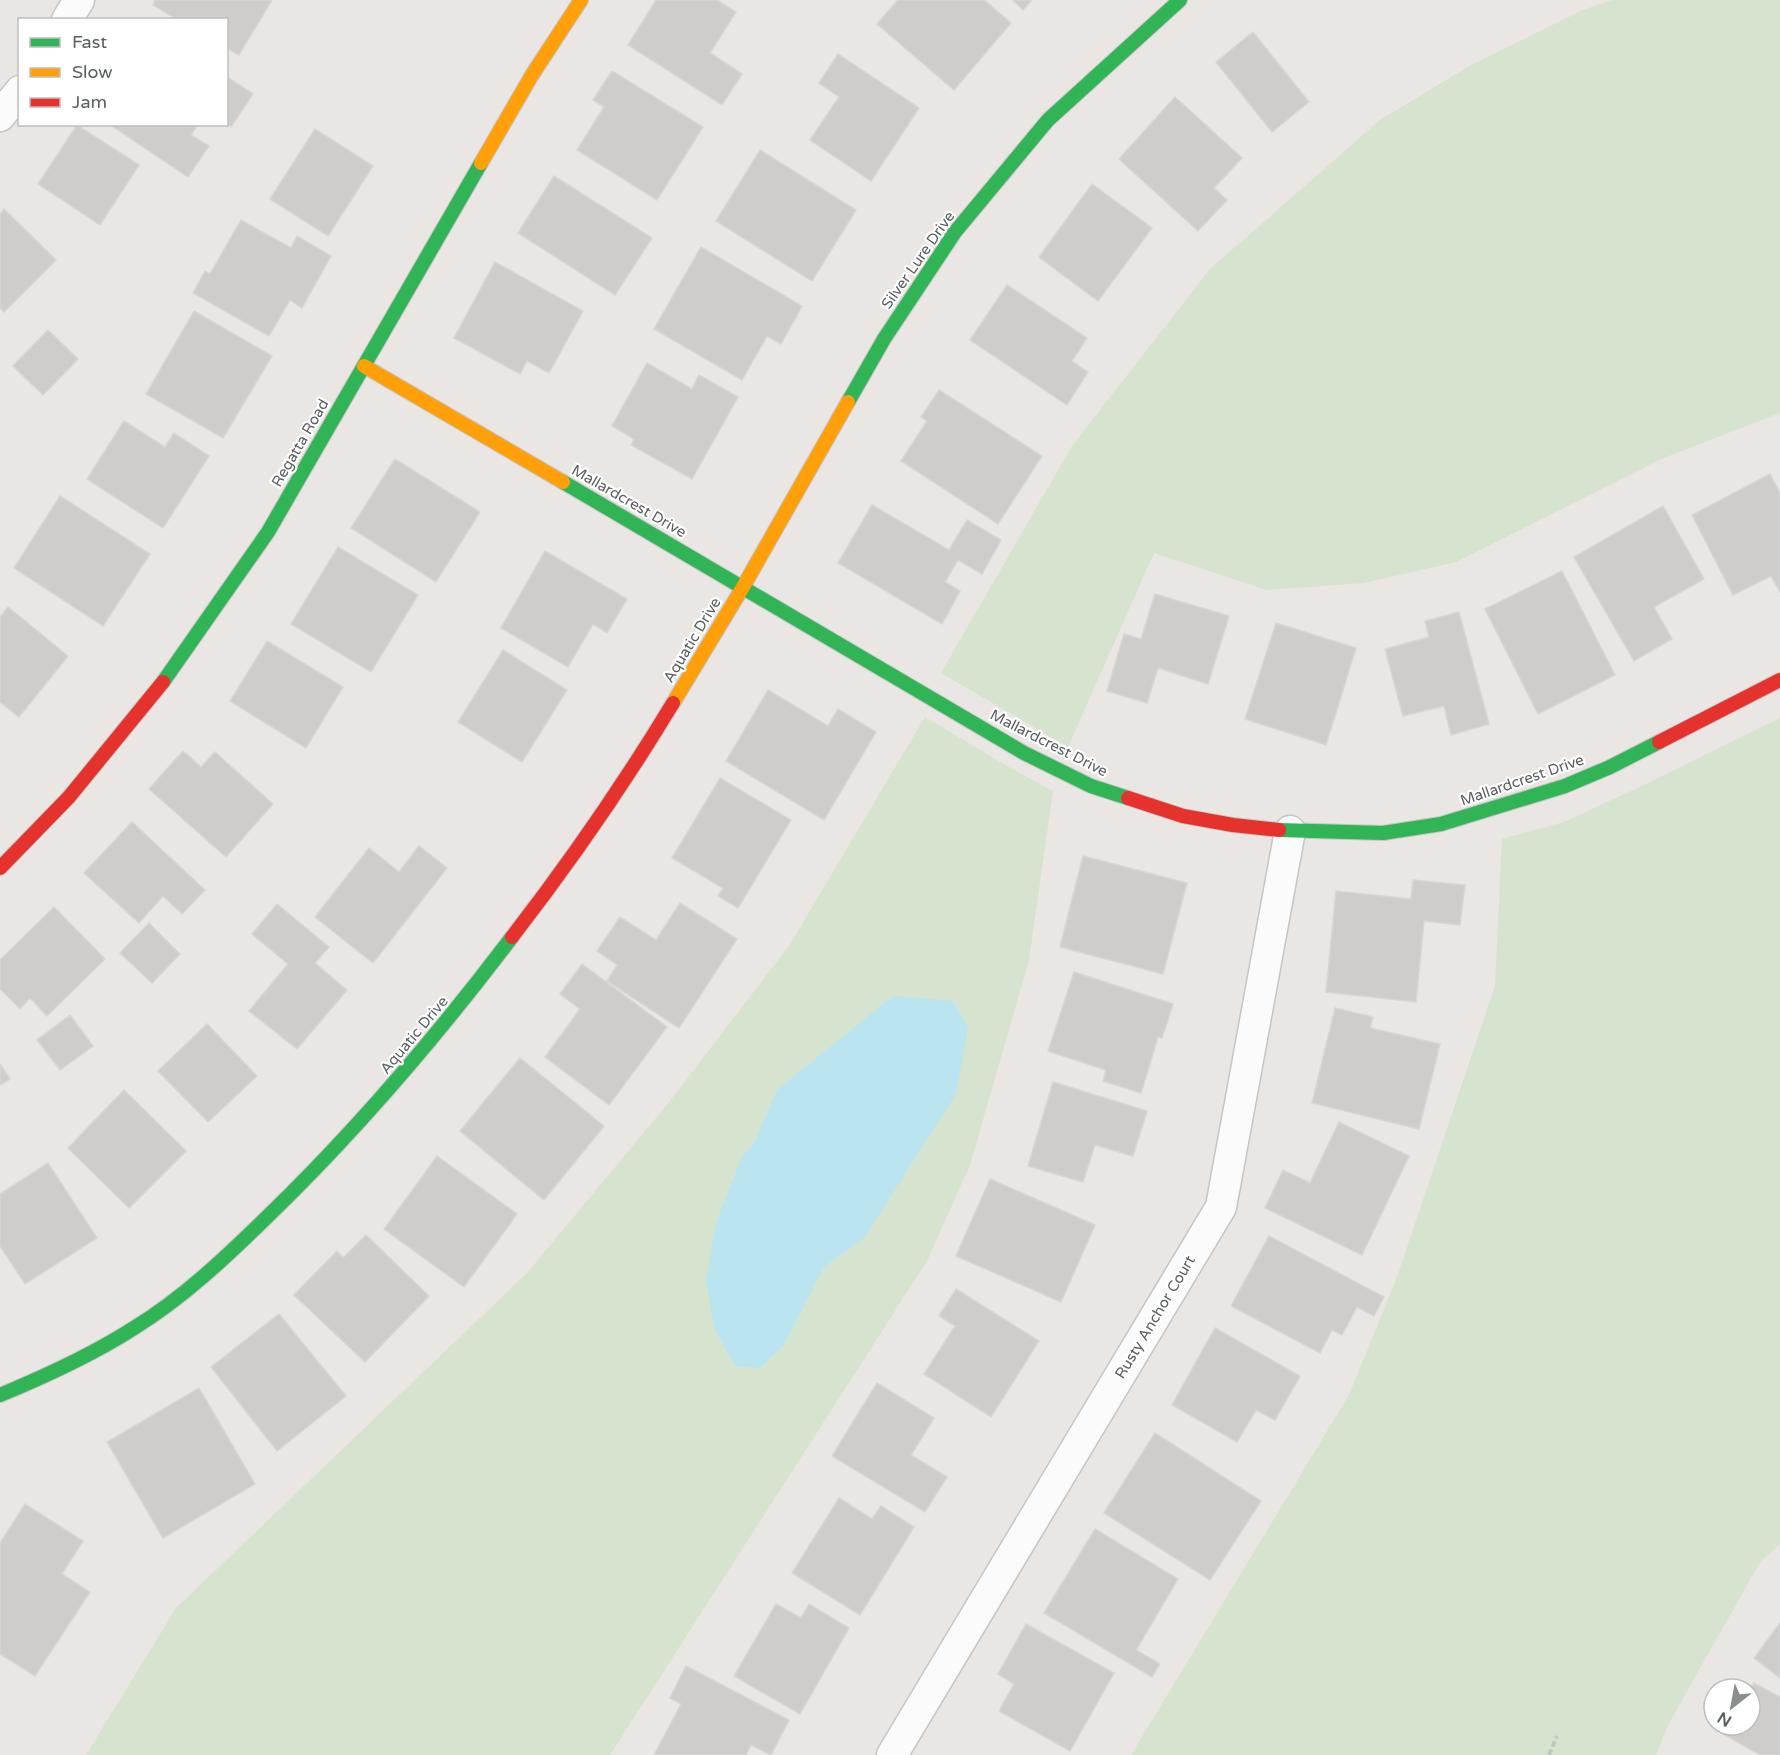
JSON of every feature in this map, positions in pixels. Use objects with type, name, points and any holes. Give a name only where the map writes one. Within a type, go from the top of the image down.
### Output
[{"type":"street","points":[[68,18],[79,0]]},
{"type":"street","name":"Regatta Road","points":[[0,868],[69,797],[167,677],[268,532],[532,75],[581,0]]},
{"type":"street","name":"Silver Lure Drive","points":[[743,587],[884,339],[956,232],[1048,120],[1180,0]]},
{"type":"street","points":[[0,116],[18,94]]},
{"type":"street","name":"Mallardcrest Drive","points":[[364,366],[1024,753],[1092,786],[1183,816],[1233,825],[1290,831],[1383,833],[1441,824],[1565,786],[1610,766],[1780,680]]},
{"type":"street","name":"Aquatic Drive","points":[[0,1395],[47,1376],[135,1328],[212,1270],[296,1189],[382,1098],[460,1006],[545,894],[638,760],[743,587]]},
{"type":"street","name":"Rusty Anchor Court","points":[[892,1755],[1221,1207],[1290,831]]},
{"type":"path","points":[[1549,1755],[1557,1736]]},
{"type":"green space","points":[[1612,0],[1780,0],[1780,413],[1661,459],[1456,562],[1364,583],[1267,590],[1154,553],[1068,747],[941,673],[1072,446],[1210,269],[1380,120],[1471,65],[1583,10]]},
{"type":"green space","points":[[925,717],[1053,791],[1029,960],[970,1165],[927,1261],[610,1755],[86,1755],[176,1608],[527,1273],[666,1106],[789,946]]},
{"type":"green space","points":[[1780,718],[1780,1544],[1760,1562],[1668,1725],[1656,1755],[1131,1755],[1349,1395],[1397,1277],[1495,986],[1502,839],[1564,822]]},
{"type":"water","points":[[893,996],[953,1001],[968,1027],[956,1094],[864,1238],[824,1267],[784,1345],[760,1368],[735,1366],[715,1330],[706,1282],[716,1223],[741,1159],[755,1141],[777,1090]]},
{"type":"building","points":[[155,0],[272,0],[239,55],[228,49],[228,18],[175,18],[153,5]]},
{"type":"building","points":[[656,0],[717,0],[736,12],[710,53],[742,74],[722,105],[628,45]]},
{"type":"building","points":[[898,0],[984,0],[1011,23],[954,90],[877,24]]},
{"type":"building","points":[[1013,0],[1032,0],[1023,10]]},
{"type":"building","points":[[1253,32],[1309,102],[1272,132],[1216,62]]},
{"type":"building","points":[[838,54],[919,108],[871,181],[810,140],[839,97],[819,83]]},
{"type":"building","points":[[612,71],[703,127],[657,200],[577,150],[604,107],[593,100]]},
{"type":"building","points":[[228,77],[253,94],[231,127],[228,125]]},
{"type":"building","points":[[1175,97],[1242,158],[1214,188],[1227,200],[1198,231],[1119,159]]},
{"type":"building","points":[[76,126],[139,165],[100,225],[38,184]]},
{"type":"building","points":[[112,126],[197,126],[191,135],[209,146],[188,177]]},
{"type":"building","points":[[315,129],[373,166],[328,236],[270,199]]},
{"type":"building","points":[[760,150],[856,210],[812,281],[716,221]]},
{"type":"building","points":[[554,176],[652,238],[615,295],[518,233]]},
{"type":"building","points":[[1092,184],[1152,228],[1098,301],[1039,257]]},
{"type":"building","points":[[4,209],[56,260],[4,312],[0,308],[0,214]]},
{"type":"building","points":[[241,220],[291,248],[297,236],[331,256],[302,308],[290,300],[269,336],[193,293],[205,271],[210,274]]},
{"type":"building","points":[[701,247],[802,306],[781,344],[767,336],[742,380],[654,329]]},
{"type":"building","points":[[495,262],[583,311],[549,373],[527,361],[520,374],[454,338]]},
{"type":"building","points":[[1007,285],[1087,338],[1072,361],[1088,372],[1067,405],[970,340]]},
{"type":"building","points":[[194,311],[272,356],[223,438],[146,394]]},
{"type":"building","points":[[48,330],[78,359],[43,395],[13,366]]},
{"type":"building","points":[[647,363],[692,389],[699,375],[738,397],[692,479],[631,445],[634,439],[612,426]]},
{"type":"building","points":[[939,390],[1042,456],[998,524],[901,461],[927,421],[921,417]]},
{"type":"building","points":[[124,421],[165,447],[174,433],[209,456],[163,528],[87,479]]},
{"type":"building","points":[[395,459],[480,512],[436,582],[351,528]]},
{"type":"building","points":[[1770,474],[1780,493],[1780,592],[1771,576],[1733,595],[1692,515]]},
{"type":"building","points":[[60,496],[150,554],[103,626],[14,568]]},
{"type":"building","points":[[872,505],[949,550],[967,520],[1001,540],[982,574],[958,560],[945,582],[960,591],[942,624],[838,563]]},
{"type":"building","points":[[1663,506],[1704,579],[1654,607],[1672,639],[1634,661],[1574,557]]},
{"type":"building","points":[[338,547],[418,595],[371,672],[291,624]]},
{"type":"building","points":[[545,551],[627,599],[607,633],[593,624],[568,667],[501,628]]},
{"type":"building","points":[[1562,571],[1615,675],[1538,714],[1485,609]]},
{"type":"building","points":[[1155,594],[1229,616],[1208,684],[1158,668],[1147,703],[1107,691],[1124,634],[1141,639]]},
{"type":"building","points":[[8,607],[68,656],[19,717],[0,702],[0,617]]},
{"type":"building","points":[[1459,612],[1489,724],[1451,735],[1444,706],[1403,716],[1385,649],[1429,637],[1425,621]]},
{"type":"building","points":[[1276,623],[1356,648],[1326,745],[1245,719]]},
{"type":"building","points":[[267,641],[343,687],[306,748],[230,701]]},
{"type":"building","points":[[503,650],[567,690],[522,762],[458,722]]},
{"type":"building","points":[[768,690],[828,726],[838,709],[876,732],[824,820],[726,761]]},
{"type":"building","points":[[183,751],[201,767],[215,752],[273,804],[226,857],[149,789]]},
{"type":"building","points":[[720,778],[791,820],[738,908],[718,896],[723,888],[672,858]]},
{"type":"building","points":[[132,822],[205,890],[182,914],[163,896],[139,923],[84,873]]},
{"type":"building","points":[[419,846],[447,868],[373,963],[315,917],[369,848],[399,872]]},
{"type":"building","points":[[1083,856],[1187,883],[1163,974],[1060,947]]},
{"type":"building","points":[[1413,880],[1465,885],[1460,925],[1424,921],[1416,1002],[1326,992],[1336,891],[1411,899]]},
{"type":"building","points":[[680,903],[737,939],[679,1028],[607,981],[617,965],[597,951],[620,917],[656,940]]},
{"type":"building","points":[[277,904],[329,947],[315,963],[347,990],[297,1049],[249,1011],[288,964],[252,934]]},
{"type":"building","points":[[54,907],[105,959],[47,1016],[30,998],[20,1009],[0,989],[0,960]]},
{"type":"building","points":[[149,923],[180,954],[152,983],[120,953]]},
{"type":"building","points":[[582,964],[667,1027],[609,1105],[545,1057],[580,1009],[560,994]]},
{"type":"building","points":[[1074,972],[1173,1004],[1162,1038],[1158,1037],[1141,1093],[1103,1081],[1106,1070],[1048,1051]]},
{"type":"building","points":[[1335,1008],[1373,1017],[1370,1028],[1440,1044],[1419,1129],[1312,1103]]},
{"type":"building","points":[[70,1015],[93,1046],[60,1070],[37,1040]]},
{"type":"building","points":[[207,1024],[257,1076],[208,1122],[158,1071]]},
{"type":"building","points":[[520,1058],[604,1126],[544,1200],[460,1131]]},
{"type":"building","points":[[0,1064],[10,1079],[0,1085]]},
{"type":"building","points":[[1053,1082],[1147,1111],[1133,1156],[1095,1145],[1083,1182],[1028,1166]]},
{"type":"building","points":[[124,1090],[186,1151],[129,1208],[68,1148]]},
{"type":"building","points":[[1339,1122],[1409,1156],[1362,1255],[1265,1208],[1283,1170],[1310,1183]]},
{"type":"building","points":[[437,1156],[517,1214],[464,1287],[384,1229]]},
{"type":"building","points":[[48,1163],[97,1238],[25,1284],[0,1246],[0,1194]]},
{"type":"building","points":[[990,1179],[1095,1225],[1061,1302],[956,1256]]},
{"type":"building","points":[[366,1235],[429,1296],[365,1362],[294,1295],[337,1251],[343,1258]]},
{"type":"building","points":[[1269,1236],[1384,1297],[1374,1316],[1357,1307],[1342,1335],[1332,1330],[1320,1353],[1231,1306]]},
{"type":"building","points":[[956,1289],[1039,1341],[991,1417],[924,1374],[955,1326],[939,1316]]},
{"type":"building","points":[[279,1314],[346,1396],[277,1451],[211,1367]]},
{"type":"building","points":[[1215,1328],[1300,1376],[1275,1420],[1256,1410],[1237,1442],[1172,1405]]},
{"type":"building","points":[[877,1383],[934,1418],[911,1455],[947,1477],[925,1512],[832,1456]]},
{"type":"building","points":[[199,1388],[255,1484],[163,1538],[107,1442]]},
{"type":"building","points":[[1155,1433],[1261,1501],[1210,1580],[1104,1513]]},
{"type":"building","points":[[839,1498],[872,1519],[881,1506],[914,1527],[860,1615],[792,1573]]},
{"type":"building","points":[[25,1504],[83,1541],[62,1574],[90,1592],[35,1676],[0,1654],[0,1543]]},
{"type":"building","points":[[1095,1529],[1178,1579],[1136,1650],[1160,1664],[1152,1677],[1044,1613]]},
{"type":"building","points":[[776,1604],[801,1618],[809,1604],[849,1628],[800,1714],[734,1676]]},
{"type":"building","points":[[1780,1623],[1780,1678],[1754,1658]]},
{"type":"building","points":[[1026,1624],[1114,1673],[1070,1751],[999,1711],[1014,1684],[998,1674]]},
{"type":"building","points":[[686,1666],[789,1720],[771,1755],[751,1745],[746,1755],[654,1755],[681,1704],[670,1698]]},
{"type":"building","points":[[1762,1687],[1780,1697],[1780,1755],[1760,1755],[1728,1737],[1762,1737]]},
{"type":"traffic: fast","points":[[848,402],[884,339],[955,232],[1048,120],[1180,0]]},
{"type":"traffic: fast","points":[[163,682],[268,532],[481,163]]},
{"type":"traffic: fast","points":[[563,482],[1024,753],[1091,786],[1128,798]]},
{"type":"traffic: fast","points":[[1279,830],[1383,833],[1441,824],[1565,786],[1610,767],[1659,742]]},
{"type":"traffic: fast","points":[[0,1395],[118,1338],[170,1304],[220,1262],[300,1184],[364,1117],[455,1010],[512,937]]},
{"type":"traffic: slow","points":[[481,163],[532,75],[581,0]]},
{"type":"traffic: slow","points":[[364,366],[563,482]]},
{"type":"traffic: slow","points":[[673,703],[743,587],[848,402]]},
{"type":"traffic: jam","points":[[1659,742],[1780,680]]},
{"type":"traffic: jam","points":[[0,868],[69,797],[163,682]]},
{"type":"traffic: jam","points":[[512,937],[596,822],[673,703]]},
{"type":"traffic: jam","points":[[1128,798],[1183,816],[1279,830]]}]
